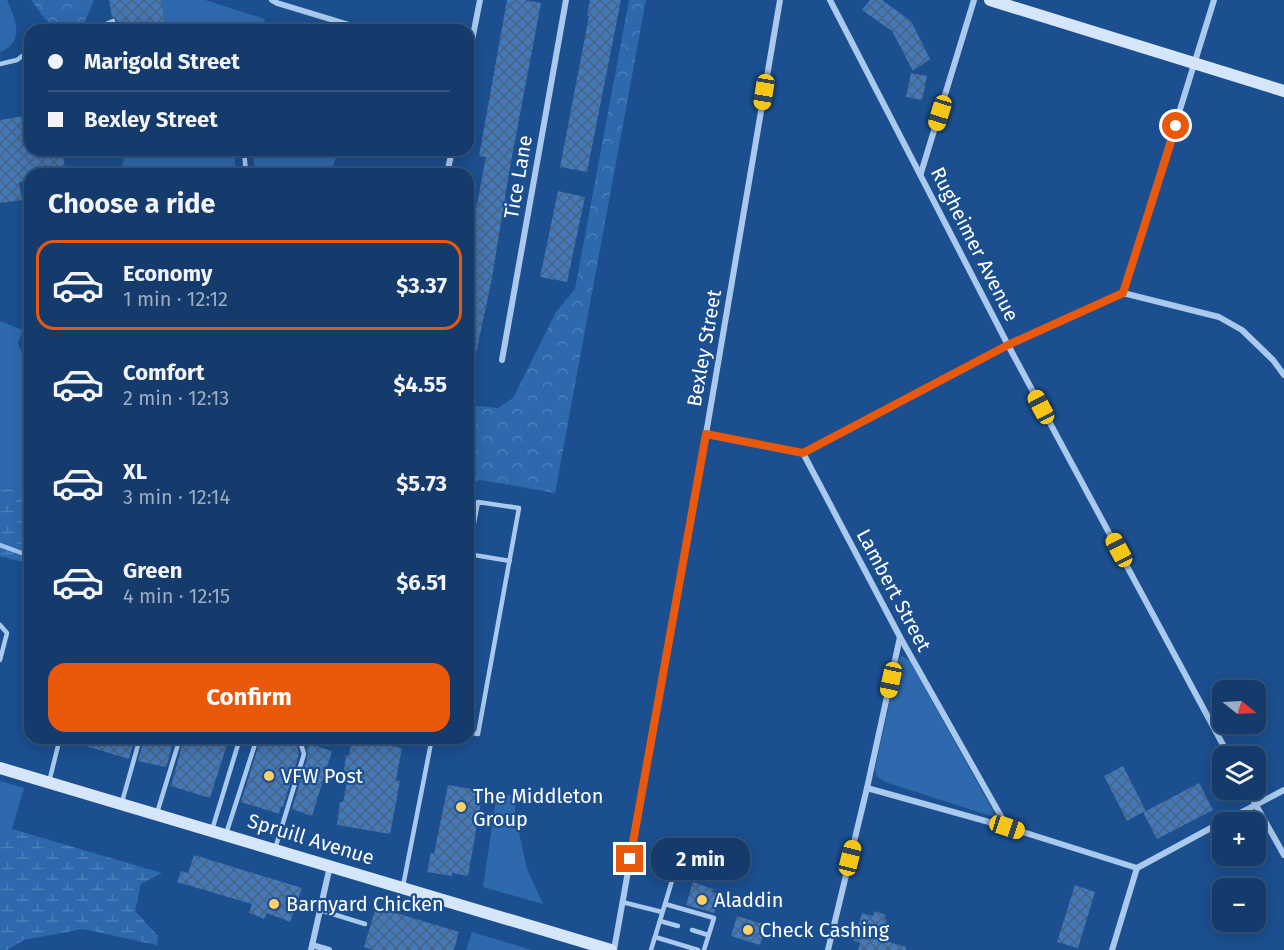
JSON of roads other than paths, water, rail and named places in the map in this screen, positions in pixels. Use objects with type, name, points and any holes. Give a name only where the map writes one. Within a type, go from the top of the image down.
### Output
[{"type":"street","points":[[272,0],[346,24]]},
{"type":"street","points":[[474,30],[480,0]]},
{"type":"street","name":"Tice Lane","points":[[502,360],[566,0]]},
{"type":"street","name":"Bexley Street","points":[[612,950],[706,434],[780,0]]},
{"type":"street","name":"Rugheimer Avenue","points":[[830,0],[1008,345],[1224,746]]},
{"type":"street","points":[[921,174],[974,0]]},
{"type":"street","points":[[990,0],[1284,91]]},
{"type":"street","points":[[1123,293],[1214,0]]},
{"type":"street","points":[[706,434],[803,453],[1008,345],[1123,293],[1219,317],[1242,330],[1273,360],[1284,375]]},
{"type":"street","name":"Lambert Street","points":[[803,453],[900,637],[1007,827]]},
{"type":"street","points":[[828,950],[900,637]]},
{"type":"street","name":"Spruill Avenue","points":[[0,768],[612,950]]},
{"type":"street","points":[[867,788],[1007,827],[1137,868]]},
{"type":"street","points":[[1242,812],[1284,790]]},
{"type":"street","points":[[1253,800],[1284,855]]},
{"type":"street","points":[[1112,950],[1137,868],[1212,828]]},
{"type":"street","points":[[329,950],[312,947],[330,865]]},
{"type":"lane","points":[[106,24],[113,21]]},
{"type":"lane","points":[[0,64],[17,60],[24,55]]},
{"type":"lane","points":[[474,523],[478,502],[519,508],[478,734],[474,733]]},
{"type":"lane","points":[[474,555],[510,561]]},
{"type":"lane","points":[[0,625],[7,633],[0,660]]},
{"type":"lane","points":[[49,782],[58,744]]},
{"type":"lane","points":[[121,803],[138,744]]},
{"type":"lane","points":[[156,814],[178,744]]},
{"type":"lane","points":[[212,830],[238,744]]},
{"type":"lane","points":[[226,834],[255,744]]},
{"type":"lane","points":[[275,849],[304,754],[301,744]]},
{"type":"lane","points":[[403,886],[431,744]]},
{"type":"lane","points":[[651,950],[674,874]]},
{"type":"lane","points":[[622,902],[663,912]]},
{"type":"lane","points":[[665,904],[714,918],[704,950]]},
{"type":"lane","points":[[320,910],[365,924]]},
{"type":"lane","points":[[660,921],[678,926]]},
{"type":"lane","points":[[692,930],[708,935]]},
{"type":"lane","points":[[655,937],[698,950]]},
{"type":"waterway","points":[[0,545],[24,554]]},
{"type":"place","name":"VFW Post","points":[[269,776]]},
{"type":"place","name":"The Middleton Group","points":[[461,807]]},
{"type":"place","name":"Aladdin","points":[[702,900]]},
{"type":"place","name":"Barnyard Chicken","points":[[274,904]]},
{"type":"place","name":"Check Cashing","points":[[748,930]]}]
